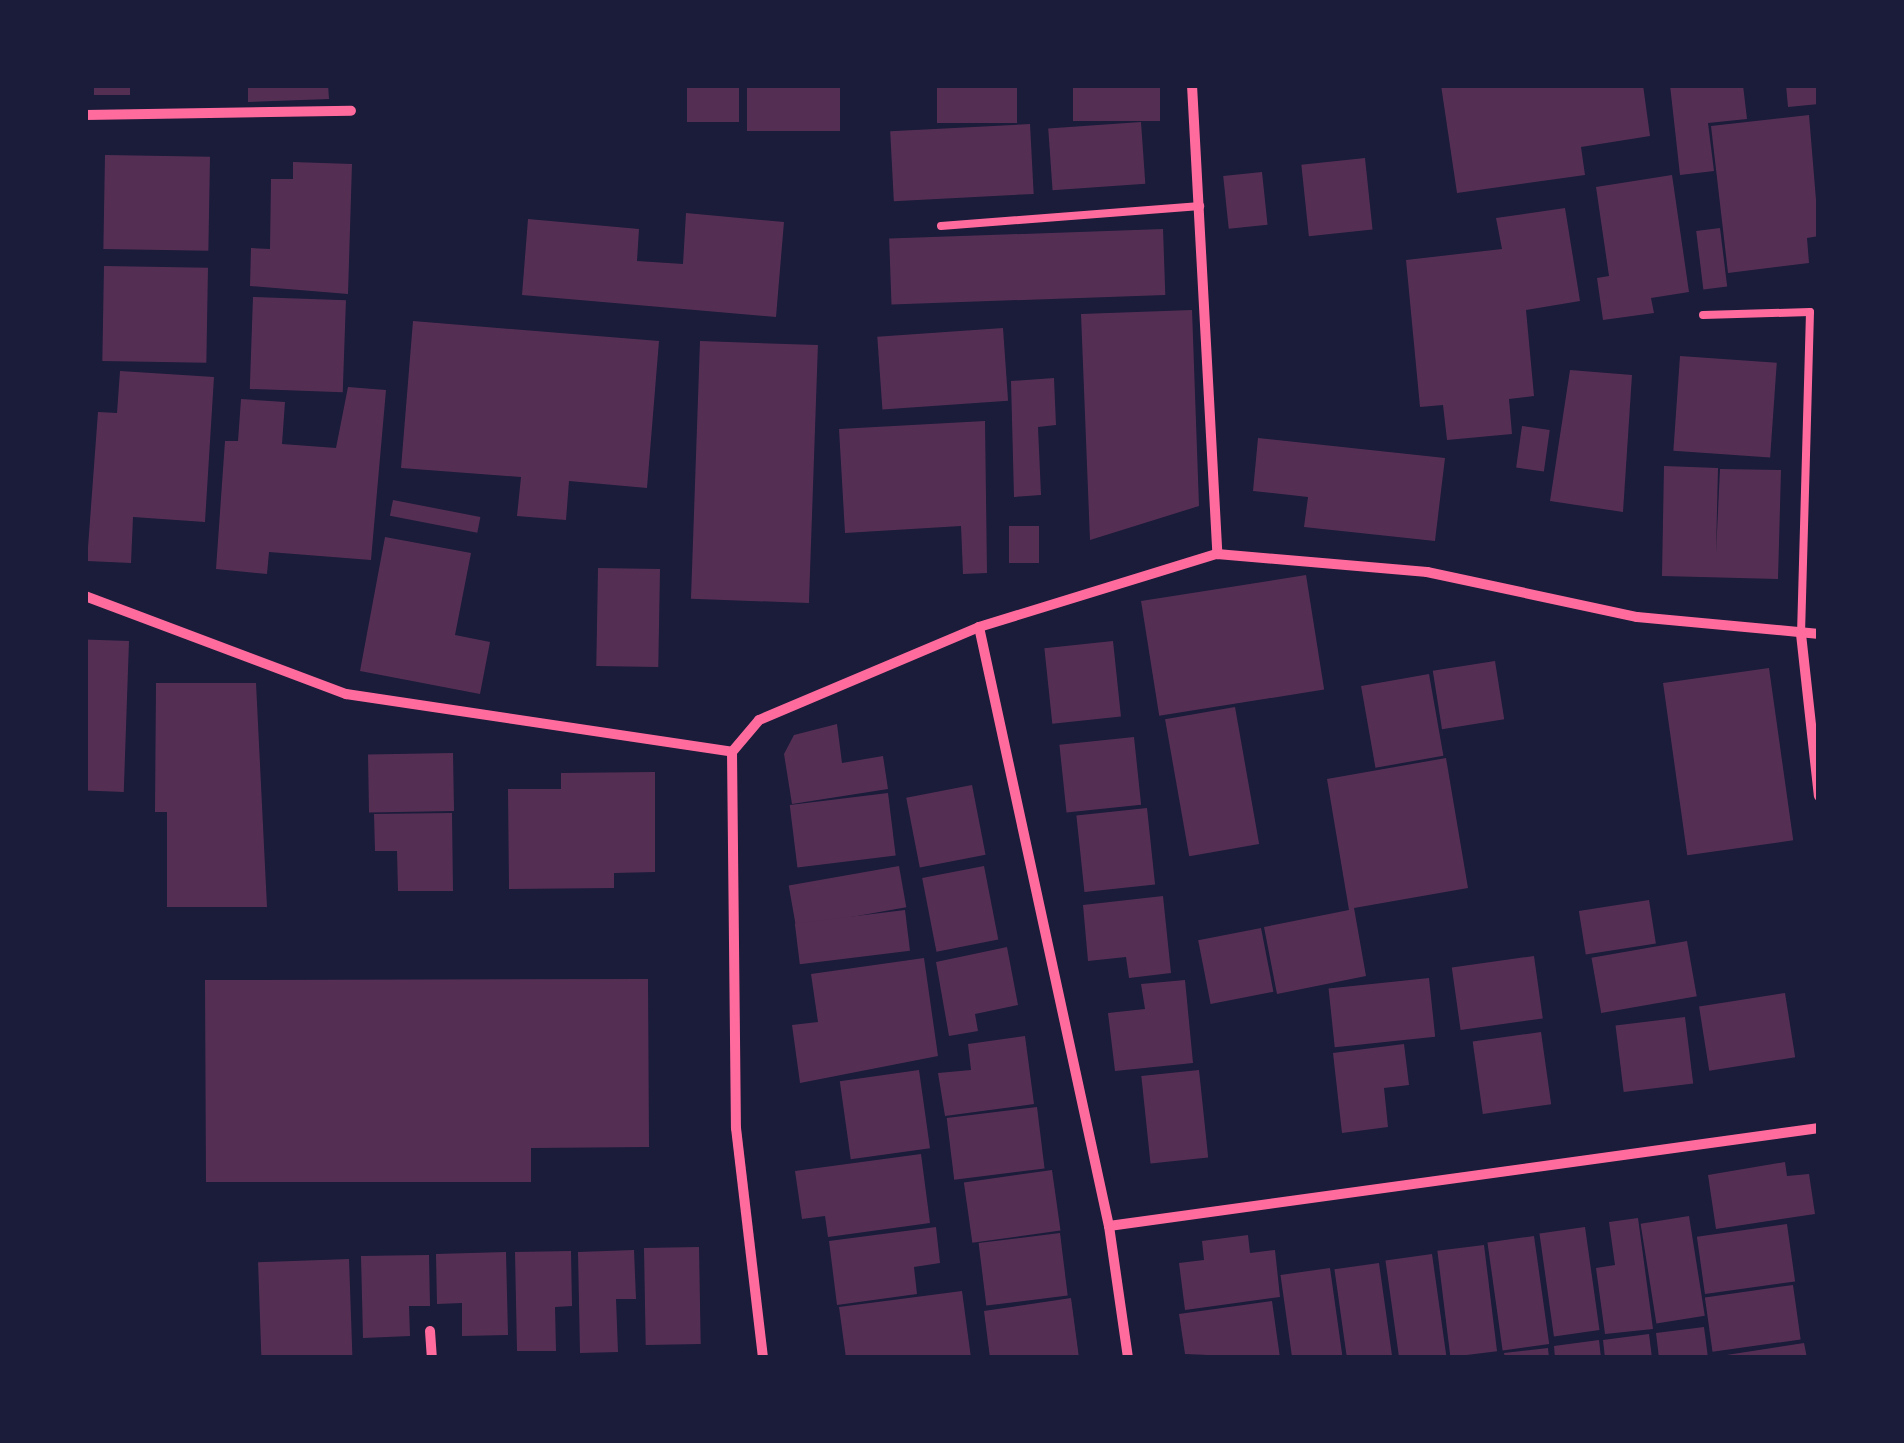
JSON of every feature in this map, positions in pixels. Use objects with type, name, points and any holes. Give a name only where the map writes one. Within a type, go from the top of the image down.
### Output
[{"type":"street","points":[[1192,85],[1217,554]]},
{"type":"street","points":[[85,116],[351,111]]},
{"type":"street","points":[[763,1358],[736,1128],[732,752],[758,720],[979,627],[1217,554],[1428,572],[1636,617],[1819,634]]},
{"type":"street","points":[[85,596],[346,694],[732,752]]},
{"type":"street","points":[[979,627],[1109,1226],[1128,1358]]},
{"type":"street","points":[[1801,634],[1819,796]]},
{"type":"street","points":[[1109,1226],[1819,1128]]},
{"type":"street","points":[[430,1331],[432,1358]]},
{"type":"lane","points":[[941,226],[1200,206]]},
{"type":"lane","points":[[1703,314],[1810,312],[1801,634]]},
{"type":"building","points":[[94,85],[130,85],[130,95],[94,95]]},
{"type":"building","points":[[248,85],[328,85],[329,99],[248,102]]},
{"type":"building","points":[[687,85],[739,85],[739,122],[687,122]]},
{"type":"building","points":[[747,85],[840,85],[840,131],[747,131]]},
{"type":"building","points":[[937,85],[1017,85],[1017,123],[937,123]]},
{"type":"building","points":[[1073,85],[1160,85],[1160,121],[1073,121]]},
{"type":"building","points":[[1441,85],[1643,85],[1650,136],[1581,147],[1585,175],[1457,193]]},
{"type":"building","points":[[1670,85],[1743,85],[1747,119],[1708,123],[1714,171],[1680,175]]},
{"type":"building","points":[[1786,85],[1819,85],[1819,104],[1788,107]]},
{"type":"building","points":[[1809,115],[1819,236],[1807,238],[1809,263],[1728,273],[1711,126]]},
{"type":"building","points":[[1141,122],[1145,184],[1053,190],[1048,128]]},
{"type":"building","points":[[1030,124],[1034,194],[894,201],[890,131]]},
{"type":"building","points":[[105,155],[210,157],[208,251],[103,249]]},
{"type":"building","points":[[1365,158],[1373,230],[1309,236],[1301,165]]},
{"type":"building","points":[[293,162],[352,164],[348,294],[250,286],[251,248],[270,249],[271,179],[293,179]]},
{"type":"building","points":[[1262,172],[1268,225],[1229,229],[1223,176]]},
{"type":"building","points":[[1672,175],[1689,292],[1651,298],[1654,313],[1603,320],[1597,278],[1609,276],[1596,187]]},
{"type":"building","points":[[1565,208],[1580,301],[1526,310],[1534,396],[1509,399],[1512,434],[1447,440],[1443,405],[1420,407],[1406,260],[1502,249],[1496,218]]},
{"type":"building","points":[[686,213],[784,222],[776,317],[522,295],[528,219],[639,229],[637,261],[683,264]]},
{"type":"building","points":[[1720,228],[1727,287],[1703,289],[1696,231]]},
{"type":"building","points":[[1163,229],[1165,295],[891,305],[889,239]]},
{"type":"building","points":[[104,266],[208,268],[206,363],[102,361]]},
{"type":"building","points":[[253,297],[346,300],[343,392],[250,389]]},
{"type":"building","points":[[1192,310],[1199,506],[1090,540],[1081,314]]},
{"type":"building","points":[[413,321],[659,341],[647,488],[569,481],[566,520],[517,516],[521,477],[401,468]]},
{"type":"building","points":[[1003,328],[1008,401],[882,410],[877,337]]},
{"type":"building","points":[[700,341],[818,345],[809,603],[691,599]]},
{"type":"building","points":[[1680,356],[1777,363],[1770,458],[1673,451]]},
{"type":"building","points":[[1570,370],[1632,375],[1623,512],[1550,501]]},
{"type":"building","points":[[120,371],[214,377],[205,522],[133,517],[131,563],[87,561],[98,412],[117,413]]},
{"type":"building","points":[[1054,378],[1056,425],[1038,427],[1041,495],[1014,497],[1011,381]]},
{"type":"building","points":[[348,387],[386,390],[371,560],[269,552],[267,574],[216,569],[225,441],[238,441],[241,399],[285,402],[282,444],[336,448]]},
{"type":"building","points":[[985,421],[987,573],[963,574],[961,526],[845,533],[839,429]]},
{"type":"building","points":[[1522,426],[1550,430],[1544,471],[1516,468]]},
{"type":"building","points":[[1258,438],[1445,458],[1435,541],[1304,527],[1308,497],[1253,491]]},
{"type":"building","points":[[1664,466],[1718,468],[1716,554],[1720,469],[1781,470],[1778,579],[1662,576]]},
{"type":"building","points":[[393,500],[480,517],[477,533],[390,516]]},
{"type":"building","points":[[1009,526],[1039,526],[1039,563],[1009,563]]},
{"type":"building","points":[[385,537],[471,553],[455,635],[490,642],[480,694],[360,671]]},
{"type":"building","points":[[598,568],[660,569],[658,667],[596,666]]},
{"type":"building","points":[[1306,575],[1324,690],[1159,716],[1141,601]]},
{"type":"building","points":[[85,639],[129,641],[124,792],[85,791]]},
{"type":"building","points":[[1113,641],[1121,717],[1052,724],[1044,648]]},
{"type":"building","points":[[1495,661],[1504,719],[1442,729],[1433,671]]},
{"type":"building","points":[[1769,668],[1793,840],[1687,855],[1663,683]]},
{"type":"building","points":[[1429,674],[1443,756],[1375,768],[1361,686]]},
{"type":"building","points":[[156,683],[256,683],[267,907],[167,907],[167,812],[155,812]]},
{"type":"building","points":[[1235,707],[1259,844],[1189,856],[1165,719]]},
{"type":"building","points":[[837,724],[842,763],[883,756],[888,789],[792,804],[784,754],[794,735]]},
{"type":"building","points":[[1134,737],[1141,805],[1067,812],[1059,745]]},
{"type":"building","points":[[453,753],[454,811],[369,812],[368,754]]},
{"type":"building","points":[[1446,758],[1468,888],[1354,908],[1366,976],[1277,994],[1264,927],[1349,910],[1327,779]]},
{"type":"building","points":[[655,772],[655,872],[614,873],[614,888],[509,889],[508,789],[561,789],[561,773]]},
{"type":"building","points":[[972,785],[986,855],[920,867],[906,798]]},
{"type":"building","points":[[888,793],[896,856],[797,868],[790,805]]},
{"type":"building","points":[[1147,808],[1155,885],[1084,892],[1076,815]]},
{"type":"building","points":[[452,813],[453,891],[398,891],[397,851],[375,851],[374,814]]},
{"type":"building","points":[[899,866],[906,907],[796,927],[789,885]]},
{"type":"building","points":[[984,866],[998,940],[936,952],[922,878]]},
{"type":"building","points":[[1163,896],[1171,973],[1129,978],[1126,957],[1088,961],[1083,905]]},
{"type":"building","points":[[1649,900],[1656,943],[1586,955],[1579,911]]},
{"type":"building","points":[[905,910],[910,951],[800,964],[795,924]]},
{"type":"building","points":[[1261,928],[1273,992],[1211,1004],[1198,940]]},
{"type":"building","points":[[1687,941],[1697,996],[1601,1013],[1591,958]]},
{"type":"building","points":[[1007,947],[1018,1005],[975,1014],[978,1031],[949,1036],[936,962]]},
{"type":"building","points":[[1534,956],[1543,1018],[1461,1030],[1452,968]]},
{"type":"building","points":[[924,958],[938,1056],[800,1083],[792,1025],[818,1022],[811,974]]},
{"type":"building","points":[[1429,978],[1435,1037],[1335,1047],[1329,989]]},
{"type":"building","points":[[648,979],[649,1147],[531,1148],[531,1182],[206,1182],[205,980]]},
{"type":"building","points":[[1185,980],[1193,1063],[1115,1071],[1108,1013],[1145,1009],[1141,984]]},
{"type":"building","points":[[1785,993],[1795,1057],[1709,1071],[1699,1007]]},
{"type":"building","points":[[1685,1017],[1693,1084],[1624,1092],[1616,1026]]},
{"type":"building","points":[[1541,1032],[1551,1104],[1483,1114],[1473,1042]]},
{"type":"building","points":[[1025,1036],[1034,1104],[945,1116],[938,1073],[971,1070],[968,1044]]},
{"type":"building","points":[[1404,1044],[1409,1085],[1384,1088],[1388,1127],[1342,1133],[1333,1053]]},
{"type":"building","points":[[919,1070],[930,1148],[851,1159],[840,1081]]},
{"type":"building","points":[[1199,1070],[1208,1158],[1151,1164],[1141,1076]]},
{"type":"building","points":[[1037,1107],[1045,1169],[954,1180],[947,1118]]},
{"type":"building","points":[[921,1154],[930,1223],[828,1237],[825,1216],[802,1219],[795,1171]]},
{"type":"building","points":[[1785,1162],[1787,1176],[1809,1174],[1815,1214],[1716,1229],[1708,1175]]},
{"type":"building","points":[[1052,1170],[1060,1230],[972,1243],[964,1182]]},
{"type":"building","points":[[1689,1216],[1705,1316],[1656,1323],[1641,1224]]},
{"type":"building","points":[[1638,1218],[1653,1329],[1605,1334],[1596,1268],[1615,1265],[1609,1222]]},
{"type":"building","points":[[1787,1224],[1795,1281],[1705,1294],[1697,1237]]},
{"type":"building","points":[[936,1227],[940,1263],[914,1267],[917,1294],[837,1305],[829,1241]]},
{"type":"building","points":[[1585,1227],[1599,1330],[1554,1336],[1539,1233]]},
{"type":"building","points":[[1060,1233],[1068,1296],[986,1306],[979,1243]]},
{"type":"building","points":[[1248,1235],[1250,1253],[1275,1250],[1280,1297],[1185,1310],[1179,1263],[1204,1260],[1202,1241]]},
{"type":"building","points":[[1534,1236],[1549,1344],[1503,1350],[1487,1243]]},
{"type":"building","points":[[1484,1245],[1497,1351],[1450,1357],[1437,1251]]},
{"type":"building","points":[[699,1247],[701,1344],[646,1345],[644,1248]]},
{"type":"building","points":[[634,1250],[636,1299],[616,1299],[618,1352],[580,1353],[578,1252]]},
{"type":"building","points":[[571,1251],[572,1306],[555,1307],[556,1351],[517,1351],[515,1252]]},
{"type":"building","points":[[506,1252],[508,1335],[462,1336],[462,1303],[437,1304],[436,1254]]},
{"type":"building","points":[[1432,1254],[1446,1355],[1399,1358],[1385,1261]]},
{"type":"building","points":[[429,1255],[430,1306],[409,1306],[410,1336],[363,1338],[361,1256]]},
{"type":"building","points":[[349,1259],[352,1358],[261,1358],[258,1262]]},
{"type":"building","points":[[1379,1263],[1392,1358],[1347,1358],[1334,1269]]},
{"type":"building","points":[[1330,1268],[1343,1358],[1292,1358],[1280,1275]]},
{"type":"building","points":[[1793,1285],[1801,1339],[1713,1352],[1705,1297]]},
{"type":"building","points":[[962,1291],[971,1358],[846,1358],[839,1307]]},
{"type":"building","points":[[1071,1298],[1079,1358],[990,1358],[984,1311]]},
{"type":"building","points":[[1272,1301],[1280,1358],[1185,1354],[1179,1314]]},
{"type":"building","points":[[1704,1327],[1708,1358],[1659,1358],[1656,1333]]},
{"type":"building","points":[[1649,1334],[1652,1358],[1605,1358],[1603,1340]]},
{"type":"building","points":[[1599,1340],[1601,1358],[1555,1358],[1554,1346]]},
{"type":"building","points":[[1804,1343],[1807,1358],[1720,1358],[1720,1356]]},
{"type":"building","points":[[1548,1348],[1549,1358],[1505,1358],[1504,1353]]}]
